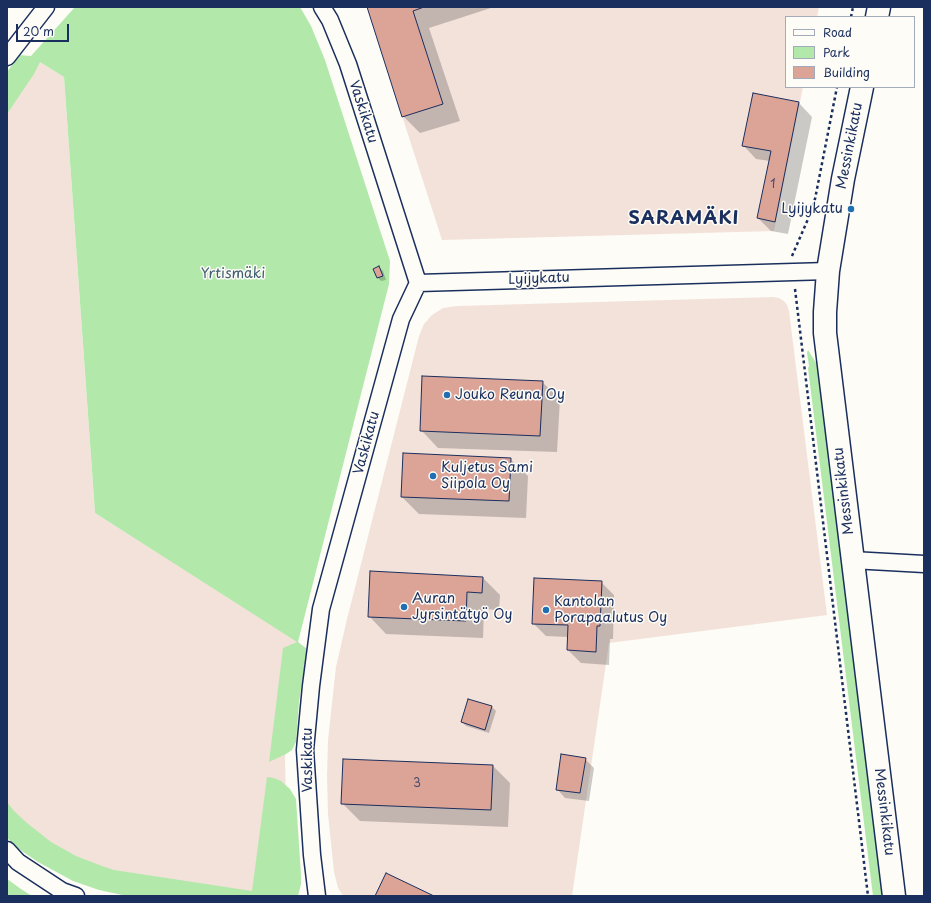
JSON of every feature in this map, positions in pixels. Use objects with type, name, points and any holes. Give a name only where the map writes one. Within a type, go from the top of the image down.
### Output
[{"type":"street","points":[[7,56],[46,7]]},
{"type":"street","name":"Vaskikatu","points":[[317,896],[312,854],[305,750],[311,686],[322,609],[401,319],[418,283],[348,64],[330,20],[322,7]]},
{"type":"street","name":"Messinkikatu","points":[[862,88],[843,179],[828,271],[825,333],[894,896]]},
{"type":"street","name":"Lyijykatu","points":[[418,283],[828,271]]},
{"type":"street","points":[[852,560],[924,564]]},
{"type":"street","points":[[7,850],[24,866],[62,891],[76,896]]},
{"type":"shaded area","points":[[367,7],[819,7],[817,16],[785,16],[785,88],[803,88],[774,231],[442,240]]},
{"type":"shaded area","points":[[31,56],[64,77],[95,513],[298,642],[286,731],[285,760],[288,894],[130,886],[7,823],[7,89]]},
{"type":"shaded area","points":[[773,297],[784,301],[789,311],[827,615],[609,643],[572,896],[343,896],[338,888],[334,872],[328,814],[328,740],[336,667],[419,336],[424,324],[432,315],[443,308],[457,306]]},
{"type":"green space","name":"Yrtismäki","points":[[75,7],[300,7],[311,26],[325,60],[390,261],[389,284],[298,642],[307,649],[299,702],[296,742],[292,750],[269,762],[283,648],[297,642],[95,513],[64,77],[40,62],[34,74],[7,114],[7,72],[19,55],[31,56]]},
{"type":"green space","points":[[808,350],[818,366],[883,896],[873,896],[808,368]]},
{"type":"green space","points":[[267,777],[281,781],[290,789],[296,799],[301,875],[301,884],[298,896],[127,896],[99,890],[73,881],[38,862],[19,849],[7,838],[7,802],[27,823],[51,842],[76,856],[102,866],[114,870],[252,891]]},
{"type":"green space","points":[[7,879],[21,889],[32,896],[7,896]]},
{"type":"building","points":[[367,7],[424,7],[413,11],[443,104],[402,117]]},
{"type":"building","points":[[753,93],[799,102],[775,222],[757,218],[771,151],[742,146]]},
{"type":"building","points":[[379,266],[383,276],[377,278],[373,269]]},
{"type":"building","points":[[422,376],[543,381],[540,436],[420,431]]},
{"type":"building","points":[[403,453],[511,458],[509,501],[401,497]]},
{"type":"building","points":[[370,571],[483,577],[482,593],[467,592],[466,621],[368,617]]},
{"type":"building","points":[[534,578],[602,581],[600,626],[597,626],[596,652],[567,650],[568,625],[532,624]]},
{"type":"building","points":[[468,699],[492,706],[485,730],[461,722]]},
{"type":"building","points":[[561,754],[586,758],[580,793],[556,790]]},
{"type":"building","points":[[343,759],[493,765],[491,810],[341,804]]},
{"type":"building","points":[[386,873],[434,896],[375,896]]},
{"type":"place","name":"Lyijykatu","points":[[851,209]]},
{"type":"place","name":"Jouko Reuna Oy","points":[[447,395]]},
{"type":"place","name":"Kuljetus Sami Siipola Oy","points":[[433,476]]},
{"type":"place","name":"Auran Jyrsintätyö Oy","points":[[404,607]]},
{"type":"place","name":"Kantolan Porapaalutus Oy","points":[[546,610]]},
{"type":"district","name":"SARAMÄKI","points":[[684,219]]}]
